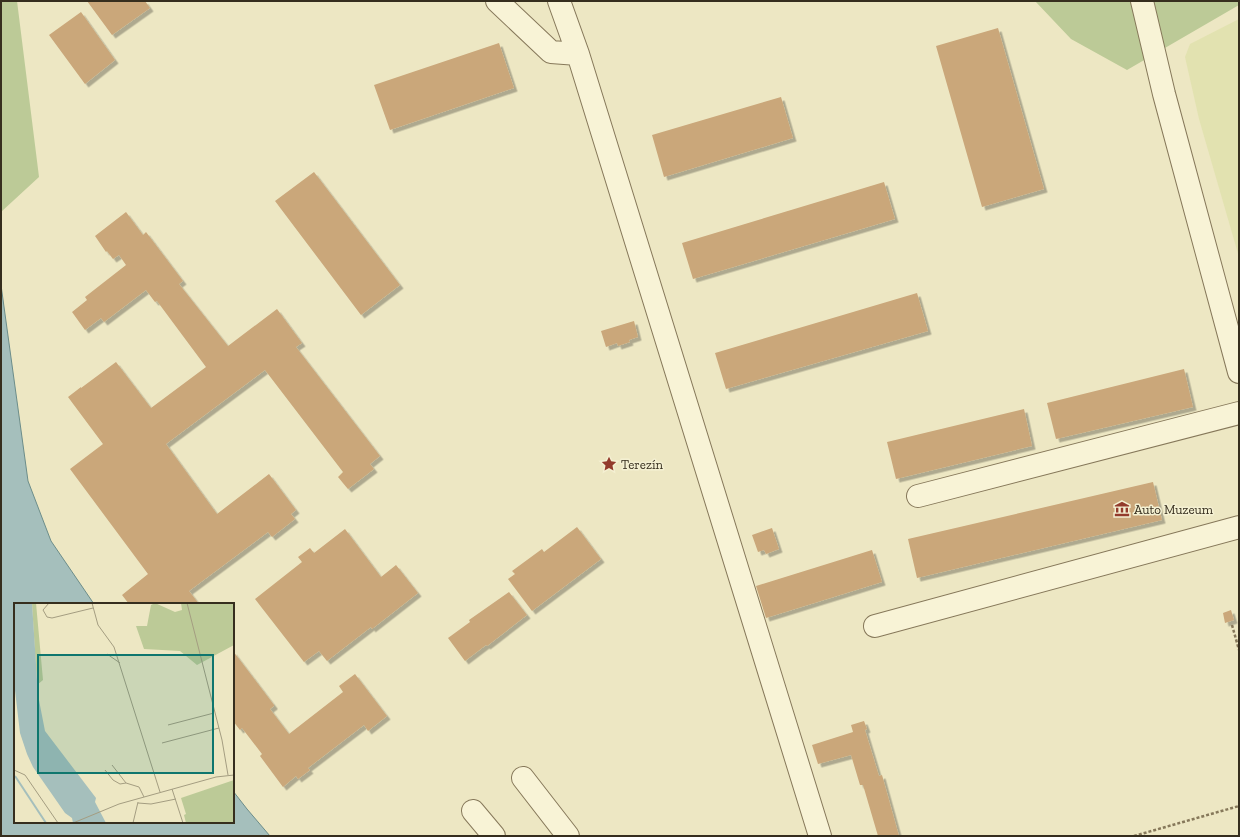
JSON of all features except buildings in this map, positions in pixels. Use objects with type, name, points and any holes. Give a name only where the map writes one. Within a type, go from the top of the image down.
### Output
[{"type":"street","points":[[497,1],[551,52],[578,54]]},
{"type":"street","points":[[559,1],[578,54],[820,836]]},
{"type":"street","points":[[1142,1],[1164,94],[1239,372]]},
{"type":"street","points":[[918,496],[1239,413]]},
{"type":"street","points":[[876,626],[1239,527]]},
{"type":"street","points":[[523,778],[568,836]]},
{"type":"street","points":[[473,810],[494,836]]},
{"type":"path","points":[[1232,625],[1239,650]]},
{"type":"path","points":[[1134,836],[1239,806]]},
{"type":"green space","points":[[1,1],[17,1],[39,177],[1,212]]},
{"type":"green space","points":[[1035,1],[1239,1],[1239,5],[1127,70],[1071,39]]},
{"type":"green space","points":[[1239,19],[1239,257],[1199,119],[1185,57],[1190,44]]},
{"type":"water","points":[[1,285],[28,481],[51,541],[93,603],[14,603],[14,823],[234,823],[234,792],[270,836],[1,836]]},
{"type":"place","name":"Terezín","points":[[609,464]]},
{"type":"place","name":"Auto Muzeum","points":[[1122,509]]}]
